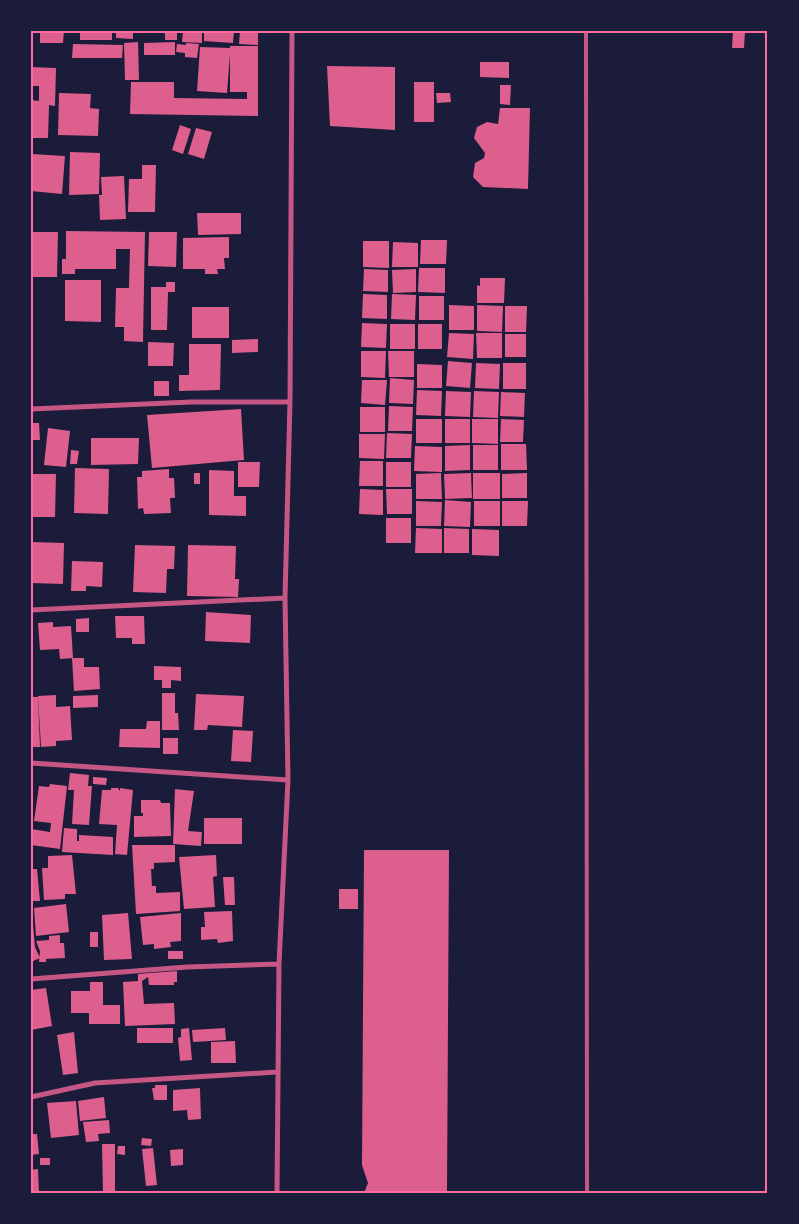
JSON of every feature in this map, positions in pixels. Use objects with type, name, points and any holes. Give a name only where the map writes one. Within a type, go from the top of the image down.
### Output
[{"type":"street","points":[[278,1193],[277,1072],[279,964],[288,780],[285,598],[290,402],[292,31]]},
{"type":"street","points":[[31,409],[181,402],[290,402]]},
{"type":"street","points":[[31,610],[285,598]]},
{"type":"street","points":[[31,763],[288,780]]},
{"type":"street","points":[[31,979],[187,967],[279,964]]},
{"type":"street","points":[[31,1097],[95,1083],[277,1072]]},
{"type":"lane","points":[[586,31],[586,1193]]},
{"type":"building","points":[[40,31],[64,31],[63,43],[40,43]]},
{"type":"building","points":[[80,31],[112,31],[112,40],[80,40]]},
{"type":"building","points":[[116,31],[133,31],[133,39],[116,38]]},
{"type":"building","points":[[183,31],[202,31],[202,43],[182,42]]},
{"type":"building","points":[[204,31],[234,31],[233,43],[204,41]]},
{"type":"building","points":[[240,31],[258,31],[258,45],[239,44]]},
{"type":"building","points":[[733,31],[745,31],[744,48],[732,48]]},
{"type":"building","points":[[165,32],[177,32],[177,40],[165,40]]},
{"type":"building","points":[[138,42],[139,80],[125,80],[124,43]]},
{"type":"building","points":[[175,42],[175,55],[144,55],[144,43]]},
{"type":"building","points":[[186,43],[199,44],[197,58],[185,57],[185,53],[176,52],[177,44],[186,45]]},
{"type":"building","points":[[73,44],[123,45],[122,58],[72,58]]},
{"type":"building","points":[[230,46],[258,46],[258,116],[130,114],[131,82],[174,82],[174,98],[247,99],[247,92],[230,92],[230,54],[227,93],[197,91],[200,47],[230,48]]},
{"type":"building","points":[[480,62],[509,62],[509,78],[480,77]]},
{"type":"building","points":[[327,66],[395,67],[395,130],[330,126]]},
{"type":"building","points":[[31,67],[56,68],[55,106],[49,105],[48,138],[31,138],[31,100],[39,101],[39,86],[31,86]]},
{"type":"building","points":[[414,82],[434,82],[434,122],[414,122]]},
{"type":"building","points":[[500,85],[511,85],[510,105],[500,104]]},
{"type":"building","points":[[59,93],[91,94],[90,108],[99,109],[98,136],[58,135]]},
{"type":"building","points":[[436,93],[450,93],[451,102],[437,103]]},
{"type":"building","points":[[500,108],[530,108],[528,189],[483,187],[473,177],[475,163],[484,158],[485,153],[474,138],[477,127],[487,122],[498,124]]},
{"type":"building","points":[[180,125],[191,129],[183,154],[172,150]]},
{"type":"building","points":[[196,128],[212,132],[204,159],[188,154]]},
{"type":"building","points":[[70,152],[100,153],[99,194],[69,195]]},
{"type":"building","points":[[31,154],[65,156],[62,194],[31,191]]},
{"type":"building","points":[[142,165],[156,165],[155,212],[128,212],[129,179],[142,179]]},
{"type":"building","points":[[124,176],[126,219],[100,220],[99,195],[102,195],[101,177]]},
{"type":"building","points":[[197,213],[241,213],[241,234],[198,235]]},
{"type":"building","points":[[66,231],[145,232],[143,342],[124,341],[124,327],[115,327],[116,288],[129,288],[130,249],[116,249],[116,269],[75,269],[75,274],[62,274],[62,259],[66,259]]},
{"type":"building","points":[[31,232],[58,232],[57,277],[31,277]]},
{"type":"building","points":[[149,232],[177,232],[176,267],[148,266]]},
{"type":"building","points":[[229,237],[229,258],[224,258],[225,269],[217,269],[218,274],[205,274],[205,269],[183,269],[183,238]]},
{"type":"building","points":[[421,240],[447,240],[446,264],[420,264]]},
{"type":"building","points":[[363,241],[389,241],[389,268],[363,267]]},
{"type":"building","points":[[393,242],[418,243],[418,267],[392,267]]},
{"type":"building","points":[[419,268],[445,268],[445,293],[418,292]]},
{"type":"building","points":[[364,269],[388,270],[388,292],[363,291]]},
{"type":"building","points":[[416,269],[416,292],[393,293],[392,270]]},
{"type":"building","points":[[480,278],[505,278],[504,303],[477,303],[477,285],[480,286]]},
{"type":"building","points":[[65,280],[101,280],[101,322],[65,321]]},
{"type":"building","points":[[166,282],[175,282],[175,292],[168,292],[167,330],[151,330],[151,287],[166,287]]},
{"type":"building","points":[[363,294],[387,295],[387,319],[362,318]]},
{"type":"building","points":[[392,294],[416,295],[415,320],[391,319]]},
{"type":"building","points":[[419,296],[444,296],[444,320],[419,320]]},
{"type":"building","points":[[449,305],[474,306],[474,330],[449,330]]},
{"type":"building","points":[[477,305],[503,306],[502,332],[477,331]]},
{"type":"building","points":[[505,306],[527,306],[526,332],[505,332]]},
{"type":"building","points":[[192,307],[229,307],[229,338],[192,338]]},
{"type":"building","points":[[362,323],[387,324],[386,348],[361,347]]},
{"type":"building","points":[[390,324],[415,324],[415,349],[390,349]]},
{"type":"building","points":[[418,324],[442,324],[442,349],[418,349]]},
{"type":"building","points":[[449,333],[474,334],[473,359],[447,357]]},
{"type":"building","points":[[476,333],[502,333],[502,358],[477,358]]},
{"type":"building","points":[[505,334],[526,334],[526,357],[505,357]]},
{"type":"building","points":[[258,339],[258,352],[232,353],[232,340]]},
{"type":"building","points":[[148,342],[174,343],[173,366],[148,366]]},
{"type":"building","points":[[189,344],[221,344],[220,390],[179,391],[179,375],[189,375]]},
{"type":"building","points":[[361,351],[386,351],[385,378],[361,377]]},
{"type":"building","points":[[388,351],[414,351],[414,377],[389,377]]},
{"type":"building","points":[[448,361],[472,363],[470,388],[446,386]]},
{"type":"building","points":[[476,363],[500,364],[499,389],[475,388]]},
{"type":"building","points":[[503,363],[526,363],[526,389],[503,389]]},
{"type":"building","points":[[417,364],[442,365],[442,388],[417,388]]},
{"type":"building","points":[[390,378],[414,380],[413,404],[389,403]]},
{"type":"building","points":[[362,380],[387,380],[385,405],[361,403]]},
{"type":"building","points":[[154,381],[169,381],[169,396],[154,396]]},
{"type":"building","points":[[417,390],[442,391],[441,416],[416,415]]},
{"type":"building","points":[[446,391],[471,392],[470,417],[445,416]]},
{"type":"building","points":[[474,391],[499,392],[498,418],[473,417]]},
{"type":"building","points":[[501,392],[525,393],[524,417],[500,416]]},
{"type":"building","points":[[389,406],[413,407],[412,431],[388,431]]},
{"type":"building","points":[[360,407],[385,407],[385,432],[360,432]]},
{"type":"building","points":[[241,409],[244,460],[152,468],[147,415]]},
{"type":"building","points":[[416,419],[442,419],[442,443],[416,443]]},
{"type":"building","points":[[445,419],[470,419],[470,443],[445,443]]},
{"type":"building","points":[[472,419],[498,419],[498,444],[472,443]]},
{"type":"building","points":[[501,419],[524,420],[523,442],[500,442]]},
{"type":"building","points":[[31,423],[39,423],[40,440],[31,440]]},
{"type":"building","points":[[48,428],[70,431],[66,467],[44,465]]},
{"type":"building","points":[[387,433],[412,434],[411,458],[386,458]]},
{"type":"building","points":[[359,434],[385,434],[384,459],[359,458]]},
{"type":"building","points":[[91,438],[139,438],[138,464],[91,465]]},
{"type":"building","points":[[501,444],[526,444],[527,470],[501,470]]},
{"type":"building","points":[[470,445],[470,470],[445,471],[445,446]]},
{"type":"building","points":[[473,445],[498,445],[498,470],[473,470]]},
{"type":"building","points":[[415,446],[442,447],[442,472],[414,471]]},
{"type":"building","points":[[71,450],[79,451],[77,464],[70,464]]},
{"type":"building","points":[[360,461],[383,461],[383,486],[359,486]]},
{"type":"building","points":[[238,462],[260,462],[259,487],[238,487]]},
{"type":"building","points":[[386,462],[411,462],[411,487],[386,487]]},
{"type":"building","points":[[75,468],[109,469],[108,514],[74,513]]},
{"type":"building","points":[[169,469],[169,478],[174,478],[175,498],[170,498],[171,513],[144,514],[143,508],[138,509],[137,477],[142,477],[142,471]]},
{"type":"building","points":[[209,470],[234,471],[234,496],[246,496],[246,516],[209,515]]},
{"type":"building","points":[[194,473],[200,473],[200,484],[194,484]]},
{"type":"building","points":[[441,473],[442,499],[416,499],[416,474]]},
{"type":"building","points":[[471,473],[472,498],[445,499],[444,474]]},
{"type":"building","points":[[473,473],[500,473],[500,499],[473,499]]},
{"type":"building","points":[[527,473],[527,498],[502,498],[502,474]]},
{"type":"building","points":[[31,474],[56,474],[55,517],[31,517]]},
{"type":"building","points":[[360,489],[383,490],[383,515],[359,514]]},
{"type":"building","points":[[386,489],[412,489],[412,514],[387,514]]},
{"type":"building","points":[[445,500],[471,502],[470,527],[444,526]]},
{"type":"building","points":[[416,501],[442,502],[441,526],[416,526]]},
{"type":"building","points":[[474,501],[500,501],[500,526],[474,526]]},
{"type":"building","points":[[502,501],[528,501],[527,526],[502,526]]},
{"type":"building","points":[[386,518],[411,518],[411,543],[386,543]]},
{"type":"building","points":[[416,528],[442,529],[442,553],[415,553]]},
{"type":"building","points":[[444,528],[469,529],[469,553],[444,553]]},
{"type":"building","points":[[472,529],[499,530],[499,556],[472,555]]},
{"type":"building","points":[[31,542],[64,543],[63,584],[31,583]]},
{"type":"building","points":[[135,545],[175,546],[174,569],[167,569],[166,593],[133,592]]},
{"type":"building","points":[[188,545],[236,546],[235,579],[239,579],[238,597],[187,596]]},
{"type":"building","points":[[72,561],[103,562],[102,587],[86,586],[86,591],[71,591]]},
{"type":"building","points":[[206,612],[251,615],[250,643],[205,641]]},
{"type":"building","points":[[115,616],[144,616],[145,644],[132,644],[132,638],[116,638]]},
{"type":"building","points":[[89,618],[89,632],[76,632],[76,619]]},
{"type":"building","points":[[53,622],[53,627],[71,626],[73,658],[60,659],[59,649],[40,650],[38,623]]},
{"type":"building","points":[[72,658],[84,658],[84,667],[99,667],[100,689],[74,691]]},
{"type":"building","points":[[154,666],[181,667],[181,681],[171,680],[171,688],[162,688],[162,680],[154,680]]},
{"type":"building","points":[[162,693],[175,693],[175,713],[178,713],[179,730],[162,730]]},
{"type":"building","points":[[196,694],[244,696],[242,727],[208,725],[207,730],[194,730]]},
{"type":"building","points":[[56,695],[56,707],[70,706],[72,740],[56,741],[56,746],[41,747],[38,696]]},
{"type":"building","points":[[98,695],[98,707],[73,708],[73,696]]},
{"type":"building","points":[[31,697],[38,697],[40,747],[31,747]]},
{"type":"building","points":[[147,721],[160,721],[160,748],[119,747],[120,729],[146,729]]},
{"type":"building","points":[[233,730],[253,731],[251,762],[231,761]]},
{"type":"building","points":[[163,738],[178,738],[178,754],[163,754]]},
{"type":"building","points":[[70,773],[89,775],[88,786],[92,786],[89,825],[72,824],[74,790],[68,790]]},
{"type":"building","points":[[93,777],[107,778],[106,785],[93,784]]},
{"type":"building","points":[[50,784],[67,786],[60,849],[31,845],[31,829],[50,832],[51,823],[34,821],[39,786],[49,787]]},
{"type":"building","points":[[111,788],[118,788],[120,791],[120,788],[133,790],[127,855],[115,854],[117,825],[99,824],[102,790],[111,790]]},
{"type":"building","points":[[175,789],[194,791],[188,831],[202,832],[201,846],[173,844]]},
{"type":"building","points":[[141,800],[160,800],[161,803],[170,803],[171,836],[134,837],[134,816],[143,816],[143,813],[141,813]]},
{"type":"building","points":[[204,818],[242,818],[242,844],[204,844]]},
{"type":"building","points":[[64,828],[77,829],[77,841],[79,841],[79,835],[113,837],[113,855],[62,852]]},
{"type":"building","points":[[132,845],[175,845],[175,862],[154,863],[154,869],[151,869],[152,886],[156,886],[156,893],[180,892],[180,911],[136,914]]},
{"type":"building","points":[[364,850],[449,850],[447,1193],[364,1193],[368,1183],[362,1165]]},
{"type":"building","points":[[72,855],[76,894],[65,894],[65,899],[44,900],[42,868],[48,868],[48,856]]},
{"type":"building","points":[[216,855],[217,876],[213,877],[215,907],[184,909],[179,857]]},
{"type":"building","points":[[31,869],[37,869],[40,901],[31,901]]},
{"type":"building","points":[[223,877],[234,877],[235,905],[225,905]]},
{"type":"building","points":[[339,889],[358,889],[358,909],[339,909]]},
{"type":"building","points":[[66,904],[69,932],[36,936],[34,908]]},
{"type":"building","points":[[232,911],[233,941],[218,943],[217,939],[201,940],[201,927],[205,927],[204,912]]},
{"type":"building","points":[[128,913],[132,959],[104,960],[102,915]]},
{"type":"building","points":[[181,913],[181,941],[170,942],[171,947],[154,949],[154,944],[143,945],[140,917]]},
{"type":"building","points":[[31,924],[33,924],[35,947],[40,958],[31,962]]},
{"type":"building","points":[[90,932],[98,932],[98,947],[90,947]]},
{"type":"building","points":[[60,935],[60,943],[64,943],[65,958],[46,959],[46,962],[39,962],[40,951],[36,941],[49,940],[49,936]]},
{"type":"building","points":[[168,951],[183,951],[183,959],[168,959]]},
{"type":"building","points":[[177,971],[177,982],[174,982],[174,985],[149,985],[148,977],[142,981],[144,1004],[174,1003],[175,1024],[125,1026],[123,982],[138,981],[138,974]]},
{"type":"building","points":[[90,982],[103,982],[103,1005],[120,1005],[120,1024],[89,1024],[89,1013],[71,1013],[71,991],[90,991]]},
{"type":"building","points":[[46,988],[52,1026],[31,1030],[31,990]]},
{"type":"building","points":[[137,1028],[173,1028],[173,1043],[137,1043]]},
{"type":"building","points":[[189,1028],[192,1060],[180,1061],[178,1038],[181,1037],[181,1029]]},
{"type":"building","points":[[225,1028],[226,1040],[193,1042],[192,1030]]},
{"type":"building","points":[[74,1032],[78,1073],[63,1075],[57,1035]]},
{"type":"building","points":[[235,1041],[236,1063],[211,1063],[211,1042]]},
{"type":"building","points":[[155,1085],[167,1085],[167,1100],[154,1100],[152,1088],[155,1088]]},
{"type":"building","points":[[200,1088],[201,1119],[188,1120],[187,1110],[173,1111],[173,1090]]},
{"type":"building","points":[[104,1097],[106,1118],[80,1121],[78,1101]]},
{"type":"building","points":[[76,1101],[79,1135],[51,1138],[47,1103]]},
{"type":"building","points":[[109,1120],[110,1133],[98,1134],[99,1141],[86,1142],[83,1122]]},
{"type":"building","points":[[31,1134],[37,1134],[39,1154],[31,1155]]},
{"type":"building","points":[[142,1138],[152,1139],[151,1146],[141,1145]]},
{"type":"building","points":[[102,1144],[115,1144],[115,1193],[103,1193]]},
{"type":"building","points":[[118,1146],[125,1146],[125,1155],[117,1154]]},
{"type":"building","points":[[153,1148],[157,1185],[146,1186],[142,1149]]},
{"type":"building","points":[[183,1149],[183,1165],[171,1166],[170,1150]]},
{"type":"building","points":[[40,1158],[50,1158],[50,1165],[40,1165]]},
{"type":"building","points":[[38,1169],[39,1193],[31,1193],[31,1170]]}]
